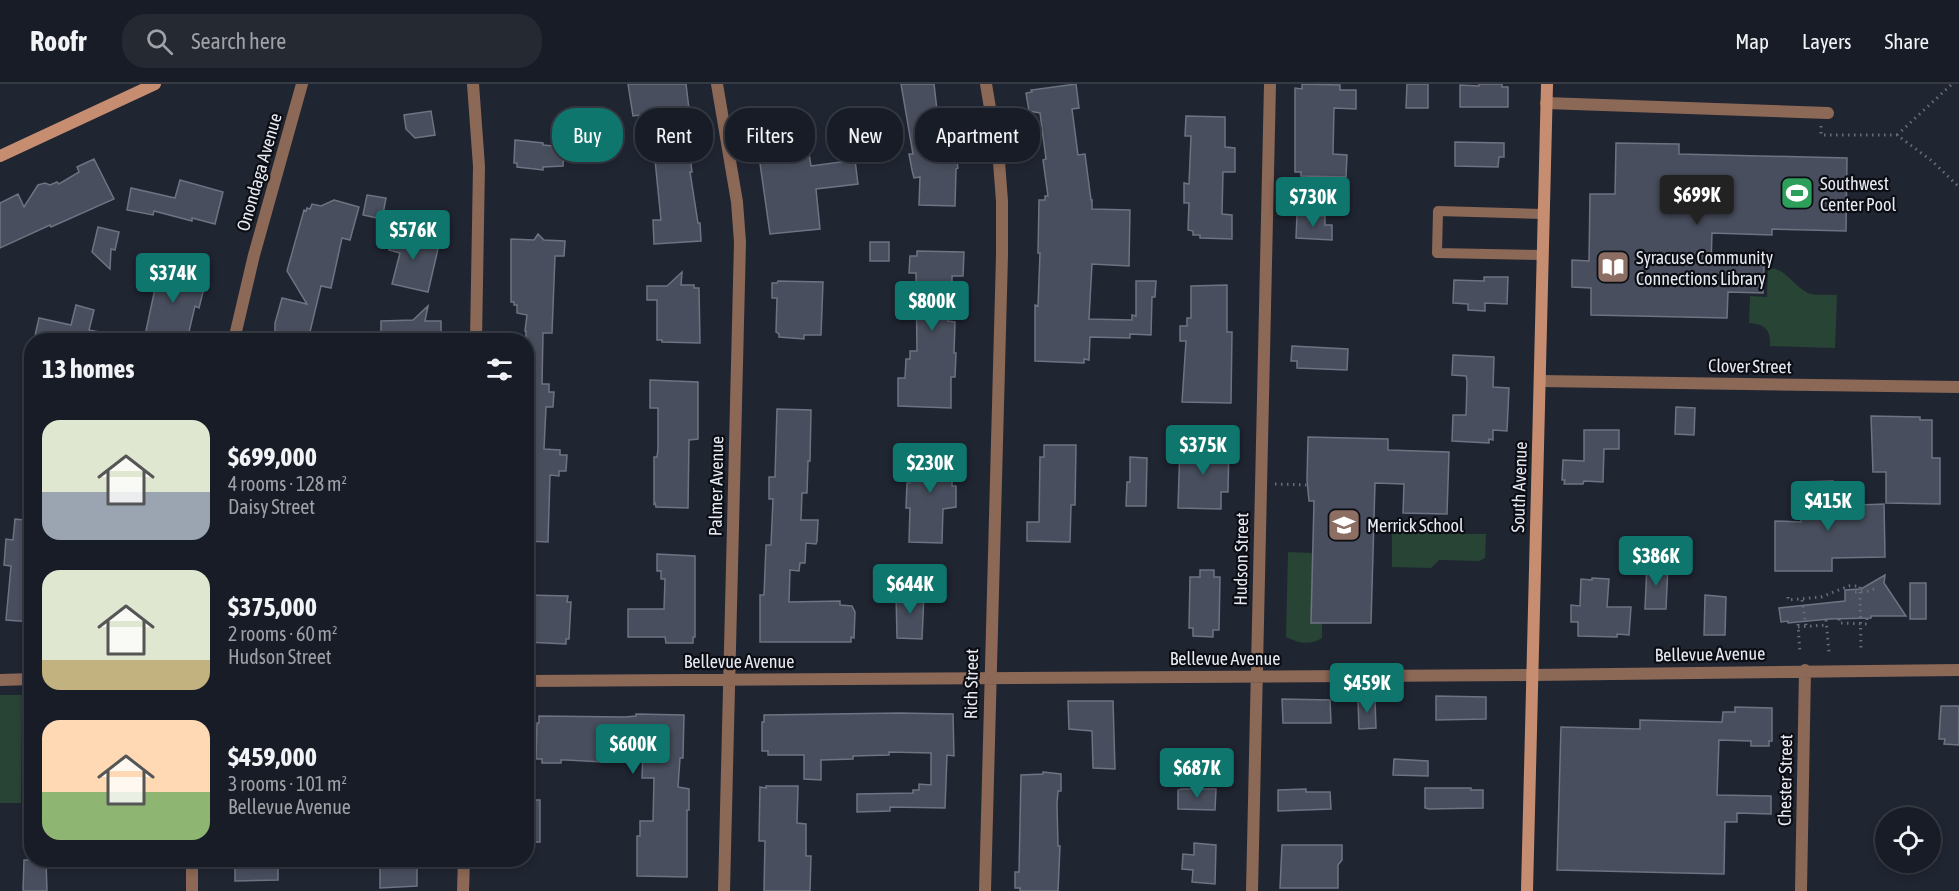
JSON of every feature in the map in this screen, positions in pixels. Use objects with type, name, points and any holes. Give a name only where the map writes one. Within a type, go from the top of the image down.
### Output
[{"type":"main road","points":[[1,154],[155,84]]},
{"type":"main road","name":"South Avenue","points":[[1527,891],[1547,84]]},
{"type":"street","name":"Onondaga Avenue","points":[[236,333],[254,255],[302,84]]},
{"type":"street","points":[[473,84],[479,166],[476,333]]},
{"type":"street","name":"Palmer Avenue","points":[[717,84],[737,202],[740,242],[724,891]]},
{"type":"street","name":"Rich Street","points":[[985,891],[1002,255],[999,162],[986,84]]},
{"type":"street","name":"Hudson Street","points":[[1252,891],[1270,84]]},
{"type":"street","points":[[1546,103],[1824,113]]},
{"type":"street","name":"Clover Street","points":[[1540,381],[1959,387]]},
{"type":"street","name":"Chester Street","points":[[1801,891],[1805,670]]},
{"type":"street","name":"Bellevue Avenue","points":[[534,681],[1959,670]]},
{"type":"street","points":[[0,680],[24,679]]},
{"type":"street","points":[[192,867],[192,891]]},
{"type":"street","points":[[463,891],[464,867]]},
{"type":"lane","points":[[1543,214],[1438,212],[1437,253],[1543,255]]},
{"type":"path","points":[[1897,135],[1952,84]]},
{"type":"path","points":[[1824,113],[1821,135],[1897,135],[1932,161],[1959,187]]},
{"type":"path","points":[[1283,484],[1308,485]]},
{"type":"path","points":[[1788,597],[1788,600],[1802,600],[1821,597],[1849,586],[1860,586],[1858,592],[1861,652]]},
{"type":"path","points":[[1858,592],[1876,588]]},
{"type":"path","points":[[1802,600],[1806,626]]},
{"type":"path","points":[[1839,619],[1839,623],[1867,624],[1867,618]]},
{"type":"path","points":[[1826,620],[1829,652]]},
{"type":"path","points":[[1800,653],[1798,625],[1826,625]]},
{"type":"green space","points":[[1768,268],[1780,271],[1808,293],[1837,295],[1835,348],[1770,346],[1766,329],[1763,326],[1749,323],[1750,296],[1767,297]]},
{"type":"green space","points":[[1392,525],[1439,534],[1486,534],[1485,558],[1479,561],[1439,560],[1431,568],[1392,567]]},
{"type":"green space","points":[[1288,552],[1313,553],[1311,622],[1322,623],[1322,638],[1313,642],[1300,642],[1286,637]]},
{"type":"green space","points":[[0,695],[22,695],[21,803],[0,803]]},
{"type":"building","points":[[628,84],[686,84],[689,108],[635,108],[635,116],[633,116]]},
{"type":"building","points":[[901,84],[934,84],[937,108],[915,108],[915,162],[957,162],[955,206],[919,205],[920,177],[914,178],[909,154],[913,154]]},
{"type":"building","points":[[1076,84],[1079,108],[1072,109],[1078,155],[1085,154],[1092,209],[1130,210],[1129,266],[1092,264],[1089,319],[1132,320],[1132,315],[1136,316],[1136,281],[1156,281],[1155,297],[1152,297],[1151,335],[1130,334],[1130,338],[1090,337],[1089,360],[1084,359],[1084,363],[1035,361],[1035,305],[1038,306],[1040,253],[1038,253],[1039,200],[1045,200],[1045,196],[1048,196],[1040,108],[1028,108],[1026,93],[1032,92],[1031,90]]},
{"type":"building","points":[[1302,84],[1340,85],[1340,90],[1356,90],[1356,109],[1334,108],[1333,154],[1347,155],[1346,177],[1301,176],[1301,172],[1295,172],[1295,88],[1302,89]]},
{"type":"building","points":[[1407,84],[1428,84],[1428,108],[1406,108]]},
{"type":"building","points":[[1479,84],[1502,84],[1502,87],[1508,87],[1508,107],[1460,107],[1460,85],[1479,86]]},
{"type":"building","points":[[431,111],[435,135],[415,138],[406,129],[404,115]]},
{"type":"building","points":[[1186,116],[1225,117],[1225,147],[1235,148],[1235,172],[1223,172],[1222,214],[1232,215],[1232,239],[1200,238],[1200,235],[1193,235],[1193,231],[1188,230],[1189,203],[1184,203],[1184,183],[1189,184],[1191,136],[1185,136]]},
{"type":"building","points":[[515,140],[552,146],[552,162],[563,162],[563,166],[543,167],[543,170],[517,167],[517,163],[514,163]]},
{"type":"building","points":[[1455,142],[1504,143],[1504,157],[1499,157],[1498,167],[1455,166]]},
{"type":"building","points":[[1616,143],[1679,144],[1679,154],[1847,158],[1846,231],[1772,229],[1772,235],[1712,233],[1711,264],[1764,265],[1763,293],[1728,292],[1727,318],[1591,315],[1591,288],[1572,287],[1572,260],[1589,261],[1590,194],[1615,194]]},
{"type":"building","points":[[94,159],[114,199],[0,248],[0,203],[18,194],[24,207],[38,185],[45,183],[50,185],[57,182],[59,184],[79,172],[77,167]]},
{"type":"building","points":[[655,162],[691,162],[692,172],[690,172],[698,223],[700,223],[701,241],[654,244],[653,220],[661,220]]},
{"type":"building","points":[[760,162],[810,162],[811,166],[855,162],[858,184],[816,189],[820,229],[770,234]]},
{"type":"building","points":[[180,180],[223,192],[215,224],[192,218],[192,221],[154,211],[153,215],[127,210],[131,188],[175,198]]},
{"type":"building","points":[[367,195],[386,198],[382,219],[363,215]]},
{"type":"building","points":[[334,200],[359,207],[350,240],[342,238],[331,288],[321,286],[310,333],[275,333],[275,323],[282,298],[307,304],[287,271],[304,210],[310,209],[312,204],[321,206]]},
{"type":"building","points":[[1297,215],[1325,216],[1325,225],[1332,225],[1332,240],[1296,238]]},
{"type":"building","points":[[98,227],[119,232],[115,250],[111,249],[110,269],[92,252]]},
{"type":"building","points":[[394,229],[432,240],[431,247],[438,249],[428,292],[392,284],[400,253],[389,250]]},
{"type":"building","points":[[538,234],[544,240],[565,241],[564,256],[555,256],[552,333],[543,333],[542,384],[549,384],[549,392],[554,392],[553,407],[546,407],[544,449],[560,450],[560,455],[567,455],[566,471],[559,471],[559,476],[550,475],[548,542],[534,541],[534,333],[526,333],[527,315],[517,313],[517,305],[511,302],[511,239],[534,240]]},
{"type":"building","points":[[870,242],[889,242],[889,261],[870,261]]},
{"type":"building","points":[[917,251],[964,252],[963,276],[952,276],[952,292],[948,293],[948,321],[955,322],[954,353],[956,353],[955,377],[951,377],[951,408],[898,406],[898,378],[905,378],[906,359],[910,359],[910,351],[917,351],[916,273],[909,273],[910,256],[917,256]]},
{"type":"building","points":[[153,265],[200,276],[199,278],[206,280],[199,308],[195,306],[189,333],[146,333],[156,284],[149,282]]},
{"type":"building","points":[[682,272],[681,285],[694,285],[694,288],[699,288],[700,343],[657,340],[657,300],[647,300],[647,286],[667,286]]},
{"type":"building","points":[[1484,277],[1508,277],[1507,304],[1485,303],[1485,311],[1468,310],[1468,304],[1453,303],[1454,280],[1484,281]]},
{"type":"building","points":[[778,281],[823,282],[821,335],[804,335],[804,339],[779,337],[776,332],[777,298],[772,298],[772,283]]},
{"type":"building","points":[[1227,285],[1227,332],[1232,332],[1231,403],[1182,402],[1186,341],[1180,341],[1180,326],[1187,326],[1187,318],[1191,318],[1191,286]]},
{"type":"building","points":[[76,305],[94,310],[89,330],[105,333],[36,333],[39,318],[71,325]]},
{"type":"building","points":[[428,306],[425,321],[441,321],[441,333],[381,333],[381,321],[413,320]]},
{"type":"building","points":[[1292,346],[1348,349],[1347,370],[1297,368],[1297,361],[1291,361]]},
{"type":"building","points":[[1453,355],[1494,357],[1493,387],[1509,388],[1507,431],[1493,430],[1493,440],[1489,439],[1489,443],[1452,441],[1453,415],[1466,415],[1467,381],[1466,376],[1452,375]]},
{"type":"building","points":[[650,380],[698,382],[698,439],[689,440],[688,508],[656,507],[654,504],[654,457],[657,457],[658,449],[658,408],[650,408]]},
{"type":"building","points":[[1676,407],[1695,408],[1694,435],[1675,434]]},
{"type":"building","points":[[777,409],[811,410],[810,461],[808,461],[807,493],[802,493],[801,520],[818,520],[816,544],[806,543],[805,563],[800,563],[799,571],[790,570],[789,602],[840,601],[840,605],[852,606],[855,612],[854,638],[851,637],[851,642],[760,642],[760,595],[764,595],[766,545],[771,545],[773,499],[769,499],[769,477],[775,477]]},
{"type":"building","points":[[1871,416],[1920,417],[1920,420],[1932,420],[1932,458],[1940,458],[1940,504],[1886,503],[1886,472],[1873,472]]},
{"type":"building","points":[[1584,430],[1619,430],[1619,449],[1604,449],[1603,482],[1584,481],[1583,484],[1564,484],[1565,480],[1562,480],[1563,460],[1584,461]]},
{"type":"building","points":[[1308,437],[1388,439],[1388,450],[1449,452],[1447,514],[1403,513],[1404,484],[1375,483],[1371,623],[1311,623],[1314,501],[1309,501],[1307,480]]},
{"type":"building","points":[[1044,445],[1076,445],[1075,505],[1071,505],[1070,542],[1027,541],[1027,522],[1039,522],[1040,457],[1044,457]]},
{"type":"building","points":[[1180,445],[1229,445],[1228,492],[1221,492],[1221,509],[1178,508]]},
{"type":"building","points":[[925,449],[953,452],[952,486],[956,486],[956,507],[943,509],[942,543],[909,542],[910,508],[906,508],[911,455],[916,455],[916,452],[925,452]]},
{"type":"building","points":[[1130,457],[1147,458],[1146,506],[1126,506],[1127,482],[1130,482]]},
{"type":"building","points":[[1833,481],[1833,506],[1884,504],[1885,557],[1832,558],[1832,571],[1775,571],[1775,521],[1801,522],[1801,482]]},
{"type":"building","points":[[15,519],[24,520],[24,621],[6,620],[11,566],[4,565],[6,539],[13,540]]},
{"type":"building","points":[[657,554],[695,556],[695,637],[693,637],[693,643],[666,643],[665,637],[628,637],[628,609],[664,609],[665,579],[661,579],[661,571],[657,571]]},
{"type":"building","points":[[1647,564],[1668,565],[1666,609],[1645,609]]},
{"type":"building","points":[[1200,570],[1214,570],[1214,577],[1220,577],[1219,630],[1213,630],[1213,637],[1193,636],[1193,628],[1189,628],[1190,577],[1200,577]]},
{"type":"building","points":[[1885,575],[1884,583],[1906,616],[1781,622],[1779,608],[1845,601],[1845,590],[1861,589]]},
{"type":"building","points":[[1592,578],[1609,579],[1607,607],[1631,607],[1629,635],[1578,636],[1578,622],[1571,622],[1571,605],[1580,606],[1581,579],[1592,580]]},
{"type":"building","points":[[1910,583],[1926,583],[1926,619],[1910,619]]},
{"type":"building","points":[[896,592],[924,594],[922,639],[897,638]]},
{"type":"building","points":[[534,595],[568,596],[567,602],[571,602],[569,639],[566,639],[566,644],[534,642]]},
{"type":"building","points":[[1705,595],[1726,597],[1725,635],[1704,635]]},
{"type":"building","points":[[1436,696],[1486,697],[1486,719],[1436,720]]},
{"type":"building","points":[[1282,699],[1330,700],[1331,723],[1283,723]]},
{"type":"building","points":[[1375,700],[1376,728],[1359,729],[1358,701]]},
{"type":"building","points":[[1068,701],[1113,701],[1115,769],[1093,768],[1092,731],[1069,729]]},
{"type":"building","points":[[1941,706],[1959,706],[1959,745],[1944,744],[1945,739],[1939,739]]},
{"type":"building","points":[[1735,707],[1772,708],[1772,741],[1769,741],[1769,746],[1751,746],[1751,741],[1719,740],[1717,795],[1771,796],[1771,814],[1737,813],[1737,822],[1725,822],[1724,874],[1557,870],[1561,727],[1640,729],[1640,720],[1722,722],[1723,712],[1735,712]]},
{"type":"building","points":[[636,714],[684,715],[683,758],[680,758],[678,787],[689,789],[687,877],[637,876],[637,836],[640,836],[640,821],[653,821],[654,778],[642,778],[643,753],[603,752],[603,762],[561,760],[561,763],[542,763],[542,759],[536,759],[539,716],[625,717],[636,716]]},
{"type":"building","points":[[953,714],[954,756],[947,755],[945,808],[890,807],[890,811],[857,812],[857,794],[913,793],[913,790],[919,790],[919,784],[931,785],[931,753],[889,752],[889,755],[821,760],[821,780],[804,779],[804,755],[768,755],[768,751],[762,751],[764,715]]},
{"type":"building","points":[[1394,759],[1428,761],[1428,776],[1393,775]]},
{"type":"building","points":[[1043,772],[1061,774],[1061,791],[1058,791],[1057,804],[1058,846],[1060,846],[1058,891],[1020,891],[1020,888],[1015,888],[1015,872],[1019,872],[1021,775],[1043,774]]},
{"type":"building","points":[[766,786],[798,786],[797,823],[806,824],[806,856],[811,856],[810,891],[764,891],[765,841],[759,841],[760,787],[766,788]]},
{"type":"building","points":[[1425,788],[1483,790],[1483,808],[1425,808]]},
{"type":"building","points":[[1216,789],[1215,810],[1178,809],[1178,790]]},
{"type":"building","points":[[1306,789],[1306,792],[1330,792],[1331,809],[1278,811],[1278,790]]},
{"type":"building","points":[[534,800],[540,800],[540,842],[534,842]]},
{"type":"building","points":[[1194,843],[1216,845],[1215,884],[1192,882],[1193,870],[1182,869],[1183,854],[1194,855]]},
{"type":"building","points":[[1282,845],[1342,845],[1342,860],[1338,865],[1338,888],[1280,888]]},
{"type":"building","points":[[24,860],[24,867],[46,867],[47,891],[23,891]]},
{"type":"building","points":[[235,867],[278,867],[278,880],[235,881]]},
{"type":"building","points":[[380,867],[417,867],[417,886],[380,888]]},
{"type":"place","name":"Southwest Center Pool","points":[[1797,193]]},
{"type":"place","name":"Syracuse Community Connections Library","points":[[1613,267]]},
{"type":"place","name":"Merrick School","points":[[1344,525]]}]
